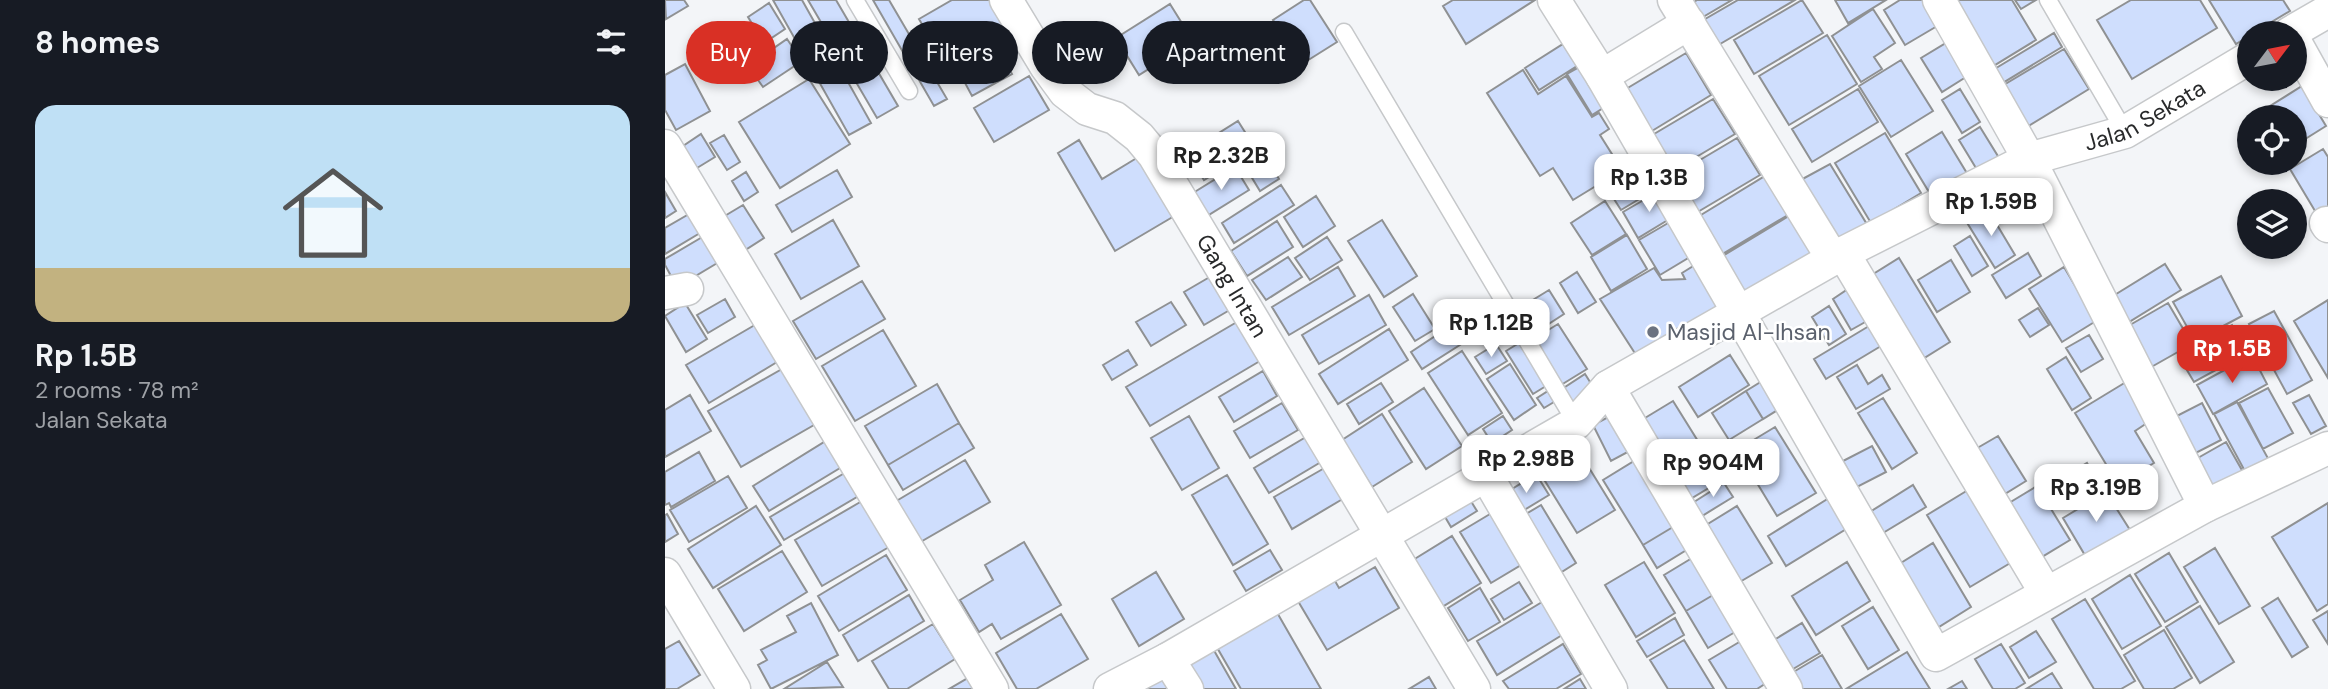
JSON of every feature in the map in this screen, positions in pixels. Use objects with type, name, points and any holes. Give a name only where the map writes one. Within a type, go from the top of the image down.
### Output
[{"type":"street","name":"Gang Intan","points":[[1006,0],[1065,92],[1087,109],[1115,118],[1139,136],[1154,155],[1383,533],[1474,689]]},
{"type":"street","points":[[1554,0],[1602,76],[1936,655],[2205,506],[2328,448]]},
{"type":"street","points":[[1939,0],[2029,159],[2205,506]]},
{"type":"street","points":[[2307,23],[2328,11]]},
{"type":"street","points":[[1602,76],[1682,12],[1838,256],[2046,593]]},
{"type":"street","points":[[2307,63],[2328,100]]},
{"type":"street","name":"Jalan Sekata","points":[[1110,689],[1168,659],[1576,423],[1608,387],[1838,256],[2029,159],[2125,132],[2237,65]]},
{"type":"street","points":[[665,146],[992,689]]},
{"type":"street","points":[[1608,387],[1787,689]]},
{"type":"street","points":[[1486,475],[1611,689]]},
{"type":"street","points":[[665,574],[734,689]]},
{"type":"street","points":[[1168,659],[1187,689]]},
{"type":"lane","points":[[855,0],[909,91]]},
{"type":"lane","points":[[2048,0],[2125,132]]},
{"type":"lane","points":[[1344,32],[1576,423]]},
{"type":"building","points":[[665,0],[684,0],[688,6],[666,19]]},
{"type":"building","points":[[773,0],[802,0],[814,21],[790,21],[790,30]]},
{"type":"building","points":[[808,0],[836,0],[848,21],[820,21]]},
{"type":"building","points":[[873,0],[889,0],[902,22],[902,50],[888,26],[888,21],[885,21]]},
{"type":"building","points":[[952,0],[990,0],[1003,21],[920,21],[919,19]]},
{"type":"building","points":[[1304,0],[1310,0],[1337,42],[1310,59],[1310,21],[1273,20]]},
{"type":"building","points":[[1453,0],[1535,0],[1466,44],[1443,6]]},
{"type":"building","points":[[1732,0],[1703,17],[1694,2]]},
{"type":"building","points":[[1738,0],[1795,0],[1715,47],[1700,22]]},
{"type":"building","points":[[1802,0],[1823,33],[1754,74],[1734,40]]},
{"type":"building","points":[[1835,0],[1886,0],[1848,23]]},
{"type":"building","points":[[1900,0],[1931,0],[1944,22],[1905,45],[1884,10]]},
{"type":"building","points":[[1949,0],[2012,0],[2036,40],[1990,68]]},
{"type":"building","points":[[2015,0],[2036,0],[2021,9]]},
{"type":"building","points":[[2131,0],[2200,0],[2217,28],[2132,79],[2097,20]]},
{"type":"building","points":[[2209,0],[2283,0],[2290,11],[2273,21],[2237,21],[2236,44]]},
{"type":"building","points":[[769,3],[785,29],[776,35],[776,21],[750,21],[748,17]]},
{"type":"building","points":[[1170,4],[1181,21],[1143,21]]},
{"type":"building","points":[[1873,9],[1895,43],[1874,57],[1882,69],[1861,82],[1832,36]]},
{"type":"building","points":[[1142,22],[1142,73],[1139,75],[1128,57],[1128,30]]},
{"type":"building","points":[[2054,33],[2062,47],[1991,90],[1983,76]]},
{"type":"building","points":[[1827,35],[1857,84],[1789,125],[1759,76]]},
{"type":"building","points":[[787,39],[790,43],[790,69],[776,78],[776,47]]},
{"type":"building","points":[[1946,43],[1966,77],[1942,92],[1921,58]]},
{"type":"building","points":[[1563,44],[1577,66],[1539,90],[1525,68]]},
{"type":"building","points":[[2064,49],[2089,89],[2017,133],[1992,92]]},
{"type":"building","points":[[1686,53],[1711,95],[1647,134],[1621,92]]},
{"type":"building","points":[[1901,60],[1933,111],[1891,137],[1859,86]]},
{"type":"building","points":[[685,64],[686,84],[696,84],[710,111],[676,130],[665,110],[665,75]]},
{"type":"building","points":[[1583,65],[1608,105],[1592,115],[1567,74]]},
{"type":"building","points":[[1523,70],[1538,94],[1566,76],[1592,117],[1599,113],[1609,129],[1600,135],[1622,170],[1573,200],[1553,168],[1540,176],[1487,93]]},
{"type":"building","points":[[1029,76],[1049,110],[994,142],[974,108]]},
{"type":"building","points":[[801,84],[812,84],[850,144],[780,188],[739,122]]},
{"type":"building","points":[[820,84],[849,84],[871,123],[849,135]]},
{"type":"building","points":[[857,84],[885,84],[898,106],[877,118]]},
{"type":"building","points":[[921,84],[938,84],[947,99],[934,106]]},
{"type":"building","points":[[966,84],[994,84],[972,96]]},
{"type":"building","points":[[1858,89],[1878,122],[1812,162],[1792,129]]},
{"type":"building","points":[[1960,89],[1980,122],[1962,133],[1942,100]]},
{"type":"building","points":[[2294,91],[2305,91],[2326,126],[2307,138],[2307,105],[2272,105]]},
{"type":"building","points":[[1713,99],[1735,134],[1671,172],[1649,137]]},
{"type":"building","points":[[1238,121],[1255,148],[1204,180],[1187,153]]},
{"type":"building","points":[[1980,127],[2004,166],[1982,178],[1959,140]]},
{"type":"building","points":[[1942,132],[1968,175],[1932,197],[1906,154]]},
{"type":"building","points":[[1885,133],[1921,193],[1871,223],[1835,163]]},
{"type":"building","points":[[701,134],[715,157],[697,168],[683,146]]},
{"type":"building","points":[[724,135],[740,162],[727,170],[710,143]]},
{"type":"building","points":[[1737,138],[1760,175],[1696,213],[1673,176]]},
{"type":"building","points":[[1079,140],[1102,179],[1140,156],[1176,215],[1115,251],[1058,153]]},
{"type":"building","points":[[2323,149],[2328,157],[2328,217],[2321,221],[2307,198],[2307,189],[2302,189],[2294,175],[2307,175],[2307,159]]},
{"type":"building","points":[[1261,151],[1279,179],[1260,191],[1243,163]]},
{"type":"building","points":[[1648,164],[1661,186],[1621,210],[1607,188]]},
{"type":"building","points":[[1830,164],[1868,226],[1833,246],[1797,182]]},
{"type":"building","points":[[1235,167],[1249,190],[1207,216],[1193,193]]},
{"type":"building","points":[[837,170],[852,197],[792,232],[776,205]]},
{"type":"building","points":[[746,172],[758,192],[744,201],[732,181]]},
{"type":"building","points":[[1765,176],[1788,215],[1719,256],[1696,218]]},
{"type":"building","points":[[1281,185],[1294,205],[1234,243],[1222,223]]},
{"type":"building","points":[[1661,190],[1676,215],[1638,238],[1623,212]]},
{"type":"building","points":[[665,192],[676,211],[665,218]]},
{"type":"building","points":[[1316,196],[1335,226],[1303,247],[1284,217]]},
{"type":"building","points":[[1605,201],[1626,234],[1592,255],[1571,223]]},
{"type":"building","points":[[743,205],[764,238],[739,254],[718,220]]},
{"type":"building","points":[[1987,208],[2015,255],[1995,268],[1966,221]]},
{"type":"building","points":[[689,214],[700,233],[665,254],[665,228]]},
{"type":"building","points":[[1792,214],[1815,251],[1739,297],[1716,260]]},
{"type":"building","points":[[1675,219],[1695,254],[1660,275],[1639,240]]},
{"type":"building","points":[[833,220],[859,266],[801,299],[775,254]]},
{"type":"building","points":[[1382,220],[1417,276],[1384,297],[1348,241]]},
{"type":"building","points":[[1277,221],[1293,247],[1247,276],[1231,251]]},
{"type":"building","points":[[1627,235],[1647,269],[1611,291],[1591,257]]},
{"type":"building","points":[[704,236],[719,262],[677,287],[665,265],[665,259]]},
{"type":"building","points":[[1970,236],[1988,266],[1972,276],[1954,246]]},
{"type":"building","points":[[1327,237],[1342,260],[1310,280],[1295,258]]},
{"type":"building","points":[[2028,253],[2041,276],[2006,298],[1992,275]]},
{"type":"building","points":[[1288,257],[1302,277],[1266,300],[1252,280]]},
{"type":"building","points":[[1899,258],[1950,342],[1913,365],[1862,281]]},
{"type":"building","name":"Masjid Al-Ihsan","points":[[1703,260],[1731,307],[1638,358],[1600,299],[1654,268],[1662,280],[1685,279],[1682,273]]},
{"type":"building","points":[[1951,260],[1970,292],[1937,312],[1918,280]]},
{"type":"building","points":[[2165,264],[2181,290],[2129,322],[2113,296]]},
{"type":"building","points":[[1338,267],[1355,296],[1289,335],[1272,307]]},
{"type":"building","points":[[2064,267],[2096,321],[2062,342],[2029,289]]},
{"type":"building","points":[[1220,271],[1240,304],[1204,325],[1184,292]]},
{"type":"building","points":[[1577,272],[1596,302],[1578,313],[1560,283]]},
{"type":"building","points":[[2221,276],[2242,316],[2195,341],[2173,302]]},
{"type":"building","points":[[862,281],[885,319],[816,359],[793,321]]},
{"type":"building","points":[[1848,289],[1867,321],[1851,330],[1833,299]]},
{"type":"building","points":[[1549,290],[1564,314],[1530,336],[1515,311]]},
{"type":"building","points":[[1413,294],[1435,329],[1415,341],[1393,307]]},
{"type":"building","points":[[1369,295],[1386,325],[1319,364],[1302,335]]},
{"type":"building","points":[[725,299],[735,317],[708,333],[697,315]]},
{"type":"building","points":[[2328,300],[2328,378],[2294,321]]},
{"type":"building","points":[[1171,302],[1186,325],[1151,346],[1136,322]]},
{"type":"building","points":[[685,303],[707,339],[686,352],[665,316]]},
{"type":"building","points":[[2168,303],[2192,344],[2146,370],[2123,329]]},
{"type":"building","points":[[1829,306],[1846,334],[1829,345],[1812,317]]},
{"type":"building","points":[[2038,308],[2049,325],[2030,337],[2019,320]]},
{"type":"building","points":[[2274,311],[2312,380],[2287,394],[2249,324]]},
{"type":"building","points":[[1242,319],[1265,358],[1150,426],[1126,387]]},
{"type":"building","points":[[760,322],[782,359],[709,403],[686,365]]},
{"type":"building","points":[[1558,324],[1587,369],[1561,385],[1532,340]]},
{"type":"building","points":[[1452,325],[1463,343],[1422,369],[1411,352]]},
{"type":"building","points":[[2232,325],[2247,353],[2194,382],[2178,355]]},
{"type":"building","points":[[1869,326],[1881,346],[1826,379],[1814,359]]},
{"type":"building","points":[[1389,329],[1408,360],[1338,404],[1319,374]]},
{"type":"building","points":[[883,330],[916,386],[855,421],[822,366]]},
{"type":"building","points":[[2089,335],[2103,359],[2081,372],[2066,348]]},
{"type":"building","points":[[1519,343],[1546,386],[1533,394],[1506,351]]},
{"type":"building","points":[[1496,344],[1507,361],[1486,374],[1475,357]]},
{"type":"building","points":[[1128,350],[1137,365],[1112,380],[1103,365]]},
{"type":"building","points":[[1462,351],[1502,413],[1468,435],[1428,373]]},
{"type":"building","points":[[1730,355],[1749,385],[1698,417],[1679,387]]},
{"type":"building","points":[[2252,355],[2267,384],[2213,414],[2197,385]]},
{"type":"building","points":[[2066,357],[2091,398],[2072,410],[2047,369]]},
{"type":"building","points":[[1510,364],[1536,405],[1514,420],[1487,379]]},
{"type":"building","points":[[789,365],[821,421],[741,467],[708,411]]},
{"type":"building","points":[[1857,365],[1868,384],[1882,375],[1890,389],[1856,409],[1837,377]]},
{"type":"building","points":[[1263,371],[1277,396],[1234,422],[1219,397]]},
{"type":"building","points":[[1585,374],[1597,393],[1571,410],[1559,391]]},
{"type":"building","points":[[1772,375],[1789,403],[1763,419],[1746,391]]},
{"type":"building","points":[[2126,382],[2150,421],[2135,431],[2154,463],[2118,484],[2075,413]]},
{"type":"building","points":[[1381,383],[1393,402],[1359,424],[1347,404]]},
{"type":"building","points":[[937,384],[959,423],[888,465],[865,426]]},
{"type":"building","points":[[1424,388],[1462,446],[1426,469],[1389,411]]},
{"type":"building","points":[[2268,388],[2293,433],[2263,449],[2239,403]]},
{"type":"building","points":[[1548,391],[1554,402],[1544,408],[1537,398]]},
{"type":"building","points":[[1746,391],[1763,419],[1729,440],[1712,413]]},
{"type":"building","points":[[690,395],[711,431],[665,457],[665,410]]},
{"type":"building","points":[[2309,395],[2326,426],[2311,434],[2293,403]]},
{"type":"building","points":[[1883,398],[1917,453],[1892,469],[1858,413]]},
{"type":"building","points":[[1673,401],[1701,446],[1667,466],[1640,421]]},
{"type":"building","points":[[2237,402],[2270,462],[2247,475],[2214,414]]},
{"type":"building","points":[[1282,403],[1298,430],[1250,458],[1234,431]]},
{"type":"building","points":[[2202,403],[2221,440],[2186,458],[2167,421]]},
{"type":"building","points":[[1618,412],[1637,447],[1611,461],[1593,425]]},
{"type":"building","points":[[1382,414],[1412,462],[1372,487],[1342,440]]},
{"type":"building","points":[[1189,416],[1219,468],[1182,490],[1151,438]]},
{"type":"building","points":[[1503,416],[1512,430],[1492,443],[1483,429]]},
{"type":"building","points":[[959,423],[974,448],[903,490],[888,465]]},
{"type":"building","points":[[1775,427],[1816,493],[1777,516],[1737,450]]},
{"type":"building","points":[[1316,431],[1331,456],[1269,493],[1254,468]]},
{"type":"building","points":[[1998,436],[2026,481],[1995,500],[1967,454]]},
{"type":"building","points":[[829,439],[845,465],[769,511],[753,486]]},
{"type":"building","points":[[2226,442],[2243,472],[2207,493],[2189,463]]},
{"type":"building","points":[[1575,445],[1615,510],[1577,533],[1537,468]]},
{"type":"building","points":[[1872,446],[1886,472],[1857,487],[1843,461]]},
{"type":"building","points":[[699,452],[715,481],[671,507],[669,503],[665,505],[665,472]]},
{"type":"building","points":[[1705,452],[1722,480],[1687,501],[1671,473]]},
{"type":"building","points":[[1639,458],[1678,524],[1643,545],[1603,480]]},
{"type":"building","points":[[965,460],[990,502],[917,544],[893,503]]},
{"type":"building","points":[[2087,463],[2100,485],[2070,503],[2056,482]]},
{"type":"building","points":[[1328,466],[1346,497],[1292,529],[1274,497]]},
{"type":"building","points":[[848,471],[862,494],[784,540],[770,517]]},
{"type":"building","points":[[1536,474],[1549,495],[1516,515],[1504,494]]},
{"type":"building","points":[[1227,475],[1268,544],[1233,565],[1192,495]]},
{"type":"building","points":[[728,476],[747,508],[689,542],[670,510]]},
{"type":"building","points":[[1724,483],[1733,497],[1702,516],[1694,502]]},
{"type":"building","points":[[1913,485],[1926,507],[1878,536],[1865,515]]},
{"type":"building","points":[[2037,486],[2070,540],[2032,563],[1999,509]]},
{"type":"building","points":[[1464,490],[1477,511],[1451,527],[1438,505]]},
{"type":"building","points":[[1968,490],[2012,562],[1970,587],[1927,515]]},
{"type":"building","points":[[2106,492],[2130,530],[2086,557],[2063,518]]},
{"type":"building","points":[[1837,493],[1856,523],[1786,566],[1768,536]]},
{"type":"building","points":[[862,501],[889,547],[822,586],[795,540]]},
{"type":"building","points":[[2328,503],[2328,604],[2317,611],[2272,537]]},
{"type":"building","points":[[1541,505],[1576,563],[1552,578],[1516,520]]},
{"type":"building","points":[[756,506],[781,545],[713,588],[688,549]]},
{"type":"building","points":[[1737,506],[1772,563],[1733,586],[1698,530]]},
{"type":"building","points":[[1495,511],[1526,562],[1491,583],[1460,532]]},
{"type":"building","points":[[667,514],[678,534],[665,542],[665,515]]},
{"type":"building","points":[[1678,524],[1693,546],[1657,568],[1643,545]]},
{"type":"building","points":[[1452,536],[1481,583],[1442,607],[1413,560]]},
{"type":"building","points":[[1024,542],[1061,605],[1001,639],[992,624],[979,632],[960,600],[993,580],[985,565]]},
{"type":"building","points":[[1933,543],[1971,607],[1934,630],[1896,566]]},
{"type":"building","points":[[2215,548],[2250,606],[2219,624],[2184,567]]},
{"type":"building","points":[[1270,550],[1282,570],[1246,591],[1234,571]]},
{"type":"building","points":[[782,551],[807,592],[744,631],[718,589]]},
{"type":"building","points":[[1702,552],[1725,588],[1686,611],[1664,575]]},
{"type":"building","points":[[2169,553],[2198,602],[2165,622],[2135,574]]},
{"type":"building","points":[[886,555],[907,590],[839,631],[818,596]]},
{"type":"building","points":[[1644,562],[1675,613],[1636,637],[1605,585]]},
{"type":"building","points":[[1847,562],[1870,601],[1816,635],[1792,596]]},
{"type":"building","points":[[1375,567],[1399,608],[1327,650],[1295,596],[1331,574],[1339,588]]},
{"type":"building","points":[[1156,572],[1184,619],[1139,646],[1112,599]]},
{"type":"building","points":[[2130,575],[2161,626],[2122,649],[2092,599]]},
{"type":"building","points":[[1519,582],[1532,603],[1504,620],[1491,599]]},
{"type":"building","points":[[1480,588],[1500,622],[1468,641],[1448,608]]},
{"type":"building","points":[[1725,588],[1747,625],[1708,648],[1686,611]]},
{"type":"building","points":[[909,595],[924,621],[858,661],[843,635]]},
{"type":"building","points":[[2278,598],[2308,647],[2292,657],[2262,608]]},
{"type":"building","points":[[1547,599],[1567,632],[1497,675],[1477,641]]},
{"type":"building","points":[[2085,599],[2135,681],[2121,689],[2094,689],[2052,619]]},
{"type":"building","points":[[811,603],[838,655],[771,689],[758,665],[767,660],[761,650],[796,632],[787,616]]},
{"type":"building","points":[[2200,606],[2234,662],[2200,683],[2166,627]]},
{"type":"building","points":[[1873,607],[1899,650],[1868,669],[1842,626]]},
{"type":"building","points":[[1275,609],[1321,689],[1241,689],[1215,644]]},
{"type":"building","points":[[2328,611],[2328,644],[2313,620]]},
{"type":"building","points":[[1061,614],[1088,659],[1036,689],[1017,689],[996,653]]},
{"type":"building","points":[[1675,618],[1684,635],[1647,657],[1637,641]]},
{"type":"building","points":[[1802,623],[1820,653],[1783,675],[1764,646]]},
{"type":"building","points":[[933,624],[955,659],[907,689],[889,689],[872,661]]},
{"type":"building","points":[[2164,630],[2192,678],[2173,689],[2144,689],[2124,655]]},
{"type":"building","points":[[2036,631],[2056,662],[2029,678],[2010,647]]},
{"type":"building","points":[[1746,638],[1771,680],[1757,689],[1727,689],[1709,660]]},
{"type":"building","points":[[1208,640],[1236,689],[1195,689],[1177,658]]},
{"type":"building","points":[[1684,640],[1714,689],[1668,689],[1650,660]]},
{"type":"building","points":[[679,641],[700,675],[677,689],[665,689],[665,649]]},
{"type":"building","points":[[1563,644],[1581,674],[1556,689],[1509,689],[1503,681]]},
{"type":"building","points":[[2001,644],[2025,683],[2015,689],[1993,689],[1975,659]]},
{"type":"building","points":[[1907,652],[1930,689],[1846,689]]},
{"type":"building","points":[[1822,655],[1842,689],[1792,689],[1785,677]]},
{"type":"building","points":[[827,662],[843,687],[784,689]]},
{"type":"building","points":[[1166,673],[1176,689],[1140,689]]},
{"type":"building","points":[[2052,673],[2062,689],[2026,689]]},
{"type":"building","points":[[1429,677],[1436,689],[1409,689]]},
{"type":"building","points":[[968,678],[974,689],[949,689]]},
{"type":"building","points":[[1580,679],[1586,689],[1564,689]]},
{"type":"building","points":[[1962,681],[1967,689],[1948,689]]},
{"type":"place","name":"Masjid Al-Ihsan","points":[[1653,332]]}]
